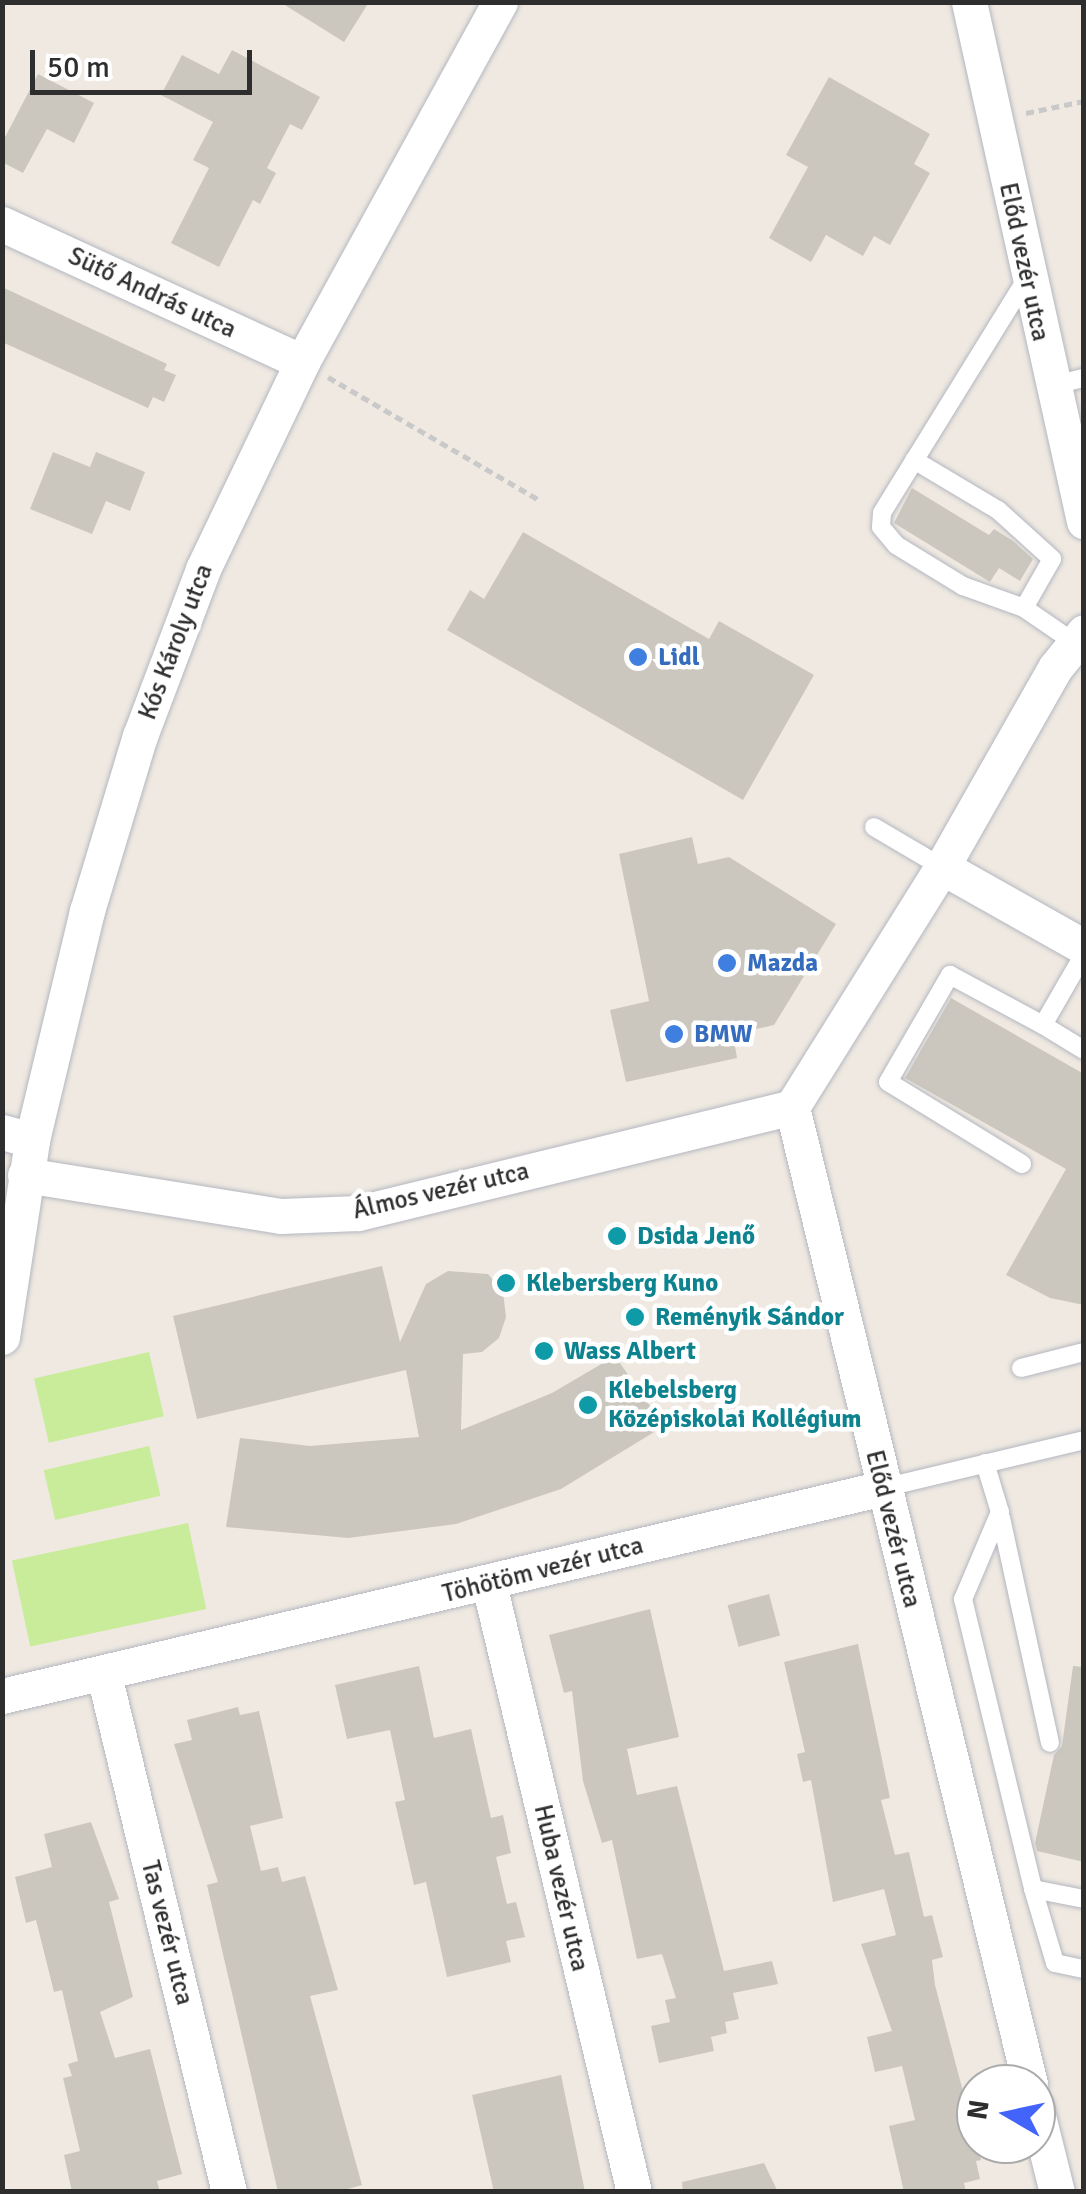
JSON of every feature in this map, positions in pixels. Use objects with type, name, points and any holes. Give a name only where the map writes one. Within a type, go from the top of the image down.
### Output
[{"type":"street","name":"Kós Károly utca","points":[[2,1338],[25,1175],[17,1136],[140,736],[203,569],[302,362],[500,2]]},
{"type":"street","name":"Előd vezér utca","points":[[968,2],[1027,277],[1067,382],[1084,521]]},
{"type":"street","name":"Sütő András utca","points":[[2,224],[302,362]]},
{"type":"street","points":[[792,1107],[1079,638]]},
{"type":"street","points":[[942,867],[1084,951]]},
{"type":"street","name":"Előd vezér utca","points":[[792,1107],[1025,2064]]},
{"type":"street","name":"Álmos vezér utca","points":[[25,1175],[282,1216],[358,1213],[792,1107]]},
{"type":"street","name":"Töhötöm vezér utca","points":[[2,1696],[883,1488]]},
{"type":"street","name":"Huba vezér utca","points":[[489,1584],[634,2192]]},
{"type":"street","name":"Tas vezér utca","points":[[104,1675],[229,2192]]},
{"type":"street","points":[[1050,2164],[1057,2192]]},
{"type":"lane","points":[[1027,277],[882,513],[880,528],[896,545],[963,586],[1024,608],[1079,638]]},
{"type":"lane","points":[[914,460],[998,510],[1052,559],[1024,608]]},
{"type":"lane","points":[[874,828],[942,867]]},
{"type":"lane","points":[[1043,1024],[1084,951]]},
{"type":"lane","points":[[1022,1164],[888,1082],[950,975],[1084,1050]]},
{"type":"lane","points":[[1020,1368],[1084,1352]]},
{"type":"lane","name":"Töhötöm vezér utca","points":[[883,1488],[1084,1440]]},
{"type":"lane","points":[[986,1463],[1050,1743]]},
{"type":"lane","points":[[1000,1512],[963,1599],[1033,1889],[1055,1963],[1084,1969]]},
{"type":"lane","points":[[1033,1889],[1084,1899]]},
{"type":"path","points":[[994,120],[1084,101]]},
{"type":"path","points":[[302,362],[542,501]]},
{"type":"green space","points":[[149,1352],[164,1416],[49,1443],[34,1379]]},
{"type":"green space","points":[[149,1446],[160,1496],[55,1520],[44,1470]]},
{"type":"green space","points":[[188,1523],[206,1609],[30,1647],[12,1560]]},
{"type":"building","points":[[280,2],[369,2],[344,42]]},
{"type":"building","points":[[232,50],[320,97],[302,130],[290,124],[267,168],[276,173],[260,204],[253,200],[219,267],[171,243],[209,168],[193,160],[213,122],[161,95],[182,55],[219,74]]},
{"type":"building","points":[[38,74],[94,103],[74,143],[47,129],[23,173],[2,162],[2,143]]},
{"type":"building","points":[[829,77],[930,134],[914,164],[930,173],[890,245],[874,236],[863,256],[826,235],[811,262],[769,238],[808,167],[786,155]]},
{"type":"building","points":[[2,287],[167,364],[164,370],[176,375],[164,402],[153,397],[148,408],[2,342]]},
{"type":"building","points":[[53,452],[90,467],[96,452],[145,472],[130,511],[106,501],[92,534],[30,509]]},
{"type":"building","points":[[912,488],[989,535],[994,529],[1013,541],[1033,559],[1020,581],[999,568],[990,582],[894,523]]},
{"type":"building","name":"Lidl","points":[[523,532],[709,639],[719,621],[814,675],[743,800],[447,630],[470,590],[484,599]]},
{"type":"building","name":"Mazda","points":[[692,837],[698,864],[729,857],[836,924],[774,1025],[733,1034],[737,1058],[626,1082],[610,1010],[649,1001],[619,854]]},
{"type":"building","points":[[951,998],[1084,1074],[1084,1305],[1050,1298],[1006,1275],[1066,1169],[905,1078]]},
{"type":"building","name":"Klebelsberg Középiskolai Kollégium","points":[[382,1266],[400,1342],[426,1284],[448,1271],[488,1274],[503,1292],[506,1317],[499,1338],[482,1352],[463,1354],[461,1430],[552,1393],[615,1356],[664,1426],[561,1489],[456,1524],[348,1538],[226,1527],[240,1438],[310,1446],[419,1437],[406,1370],[197,1419],[173,1316]]},
{"type":"building","points":[[769,1594],[780,1636],[739,1647],[727,1605]]},
{"type":"building","points":[[650,1609],[679,1737],[627,1749],[637,1795],[677,1786],[724,1971],[772,1961],[778,1984],[733,1993],[739,2019],[725,2022],[727,2033],[711,2037],[714,2051],[659,2063],[651,2026],[670,2022],[665,2000],[676,1998],[662,1954],[637,1959],[612,1840],[602,1843],[583,1781],[572,1691],[564,1693],[549,1635]]},
{"type":"building","points":[[858,1644],[890,1798],[881,1800],[895,1855],[909,1852],[924,1917],[932,1915],[943,1957],[932,1960],[956,2065],[956,2164],[977,2164],[980,2179],[964,2183],[966,2192],[904,2192],[889,2126],[915,2120],[902,2066],[875,2072],[867,2037],[892,2031],[861,1944],[896,1935],[884,1889],[833,1902],[811,1780],[803,1782],[797,1754],[805,1752],[784,1662]]},
{"type":"building","points":[[419,1666],[434,1738],[471,1729],[491,1818],[503,1815],[511,1853],[496,1857],[507,1904],[516,1902],[525,1937],[506,1941],[511,1962],[447,1977],[426,1882],[414,1885],[395,1802],[405,1800],[390,1730],[347,1739],[335,1685]]},
{"type":"building","points":[[1073,1666],[1084,1667],[1084,1862],[1037,1851],[1035,1843],[1054,1755],[1062,1746]]},
{"type":"building","points":[[238,1707],[240,1715],[259,1711],[283,1818],[250,1826],[261,1871],[278,1867],[282,1882],[305,1876],[338,1990],[310,1996],[362,2185],[337,2192],[278,2192],[207,1885],[218,1882],[174,1744],[192,1740],[187,1720]]},
{"type":"building","points":[[91,1822],[119,1899],[109,1902],[133,1997],[100,2012],[115,2058],[150,2049],[182,2174],[157,2181],[160,2192],[72,2192],[64,2155],[80,2151],[63,2078],[72,2076],[68,2064],[78,2061],[62,1990],[54,1992],[36,1920],[26,1923],[15,1877],[52,1867],[44,1834]]},
{"type":"building","points":[[561,2075],[585,2192],[494,2192],[472,2095]]},
{"type":"building","points":[[764,2163],[778,2192],[683,2192],[682,2182]]},
{"type":"place","name":"Lidl","points":[[638,657]]},
{"type":"place","name":"Mazda","points":[[727,963]]},
{"type":"place","name":"BMW","points":[[674,1034]]},
{"type":"place","name":"Dsida Jenő","points":[[617,1236]]},
{"type":"place","name":"Klebersberg Kuno","points":[[506,1283]]},
{"type":"place","name":"Reményik Sándor","points":[[635,1317]]},
{"type":"place","name":"Wass Albert","points":[[544,1351]]},
{"type":"place","name":"Klebelsberg Középiskolai Kollégium","points":[[588,1405]]}]
